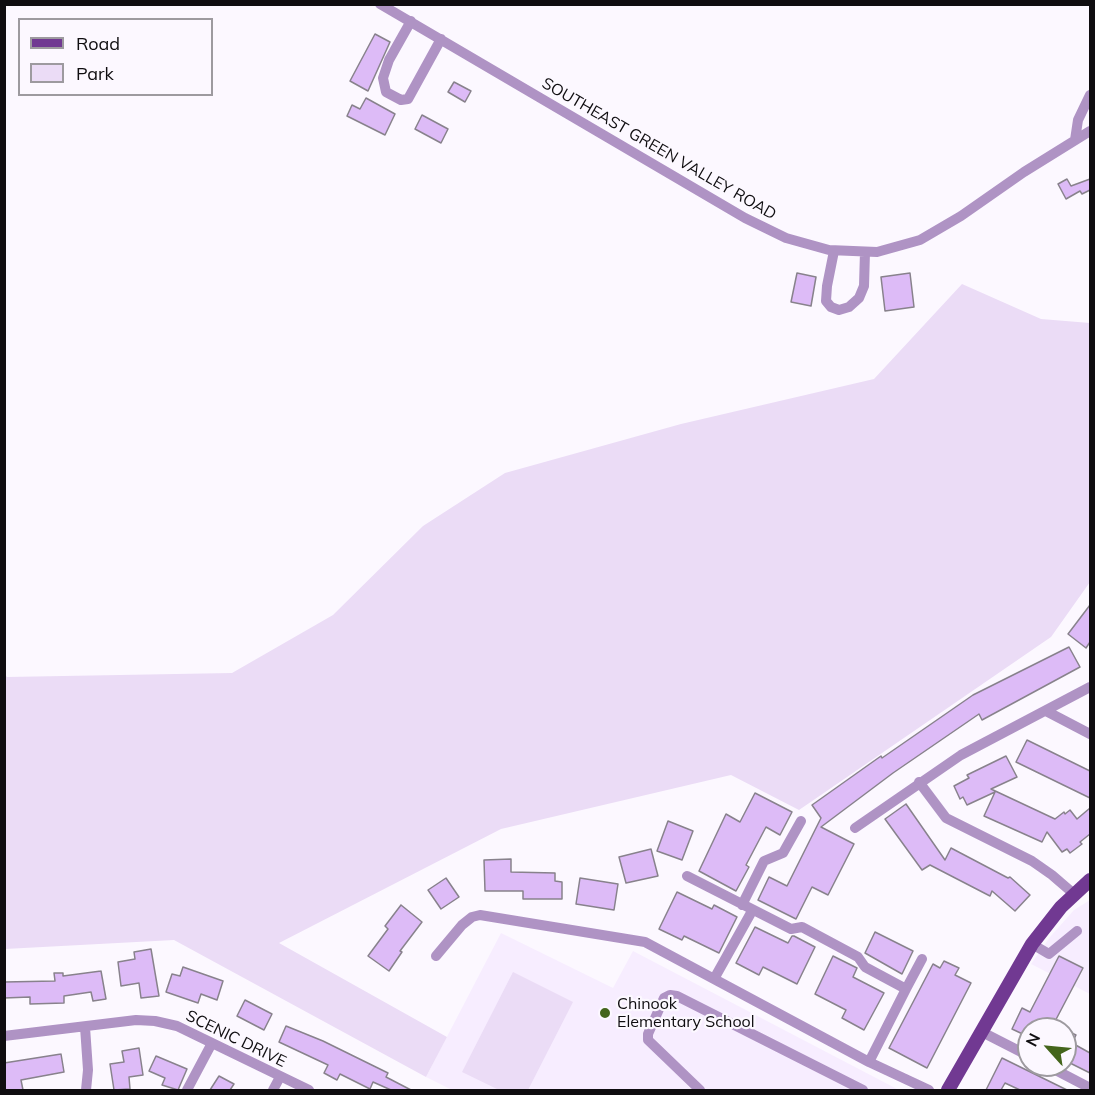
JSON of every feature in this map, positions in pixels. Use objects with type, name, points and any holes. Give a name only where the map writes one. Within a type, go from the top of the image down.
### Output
[{"type":"main road","points":[[948,1090],[1032,944],[1074,894],[1090,880]]},
{"type":"street","name":"SOUTHEAST GREEN VALLEY ROAD","points":[[381,5],[745,218],[786,238],[816,248],[865,252],[891,249],[928,236],[1090,131]]},
{"type":"street","points":[[411,21],[388,60],[383,78],[386,92],[401,100],[408,99],[441,39]]},
{"type":"street","points":[[1075,140],[1078,120],[1090,95]]},
{"type":"street","points":[[834,250],[826,301],[831,307],[839,310],[849,307],[859,297],[864,286],[865,252]]},
{"type":"street","points":[[855,828],[961,755],[1090,687]]},
{"type":"street","points":[[1046,711],[1090,734]]},
{"type":"street","points":[[919,782],[946,818],[1032,861],[1074,894]]},
{"type":"street","points":[[714,979],[747,908],[764,861],[783,853],[801,822]]},
{"type":"street","points":[[687,876],[791,929],[802,927],[858,957],[865,967],[906,989]]},
{"type":"street","points":[[436,956],[462,925],[472,917],[480,915],[645,942],[869,1062],[929,1090]]},
{"type":"street","points":[[1032,944],[1049,954],[1077,931]]},
{"type":"street","points":[[869,1062],[922,959]]},
{"type":"street","points":[[700,1090],[648,1040],[648,1034],[664,998],[669,995],[677,996],[863,1090]]},
{"type":"street","name":"SCENIC DRIVE","points":[[4,1036],[136,1020],[155,1021],[177,1026],[309,1090]]},
{"type":"street","points":[[85,1027],[88,1070],[86,1090]]},
{"type":"street","points":[[982,1032],[1017,1050]]},
{"type":"street","points":[[187,1090],[212,1043]]},
{"type":"street","points":[[273,1090],[280,1077]]},
{"type":"street","points":[[1069,1077],[1090,1088]]},
{"type":"shaded area","points":[[1090,900],[1090,994],[1031,964],[1050,937],[1074,910]]},
{"type":"shaded area","name":"Chinook Elementary School","points":[[501,933],[613,988],[633,951],[899,1090],[452,1090],[426,1077]]},
{"type":"green space","points":[[962,284],[1041,319],[1090,323],[1090,582],[1051,637],[799,810],[731,775],[501,829],[279,943],[447,1037],[426,1077],[174,940],[5,949],[5,675],[7,677],[232,673],[333,615],[423,526],[505,473],[681,424],[874,379]]},
{"type":"green space","points":[[513,972],[573,1002],[528,1090],[499,1090],[462,1072]]},
{"type":"building","points":[[375,34],[390,42],[368,91],[350,81]]},
{"type":"building","points":[[454,82],[471,91],[465,102],[448,92]]},
{"type":"building","points":[[366,98],[395,114],[385,135],[347,116],[352,105],[360,109]]},
{"type":"building","points":[[422,115],[448,129],[441,143],[415,129]]},
{"type":"building","points":[[1067,179],[1071,186],[1090,179],[1090,190],[1082,194],[1080,191],[1066,199],[1058,184]]},
{"type":"building","points":[[797,273],[816,277],[811,306],[791,302]]},
{"type":"building","points":[[910,273],[914,307],[885,311],[881,277]]},
{"type":"building","points":[[1090,605],[1090,642],[1086,648],[1068,634]]},
{"type":"building","points":[[1069,647],[1080,667],[982,720],[979,714],[893,773],[821,827],[854,844],[828,895],[812,887],[796,919],[758,900],[769,877],[787,886],[821,818],[812,805],[973,695]]},
{"type":"building","points":[[1027,740],[1090,771],[1090,798],[1016,762]]},
{"type":"building","points":[[1006,756],[1017,777],[991,789],[1055,819],[1070,810],[1077,819],[1090,808],[1090,834],[1080,842],[1082,844],[1070,853],[1067,849],[1062,852],[1047,832],[1042,842],[984,816],[995,792],[967,805],[963,797],[960,799],[954,786],[969,778],[967,775]]},
{"type":"building","points":[[755,793],[792,812],[780,835],[766,827],[746,865],[749,867],[736,891],[699,871],[726,814],[740,822]]},
{"type":"building","points":[[906,804],[945,860],[951,848],[1010,877],[1030,895],[1015,911],[992,891],[990,896],[930,865],[922,870],[885,819]]},
{"type":"building","points":[[668,821],[693,831],[682,860],[657,851]]},
{"type":"building","points":[[651,849],[658,876],[626,883],[619,857]]},
{"type":"building","points":[[511,859],[511,872],[555,873],[555,881],[562,882],[562,899],[523,899],[523,891],[485,891],[484,860]]},
{"type":"building","points":[[446,878],[459,897],[441,909],[428,890]]},
{"type":"building","points":[[580,878],[618,884],[614,910],[576,904]]},
{"type":"building","points":[[677,892],[712,909],[714,905],[737,917],[719,953],[684,936],[682,940],[659,929]]},
{"type":"building","points":[[401,905],[422,922],[400,951],[402,952],[389,971],[368,956],[388,929],[385,926]]},
{"type":"building","points":[[755,927],[788,943],[794,936],[815,947],[797,984],[763,967],[759,975],[736,963]]},
{"type":"building","points":[[875,932],[913,951],[902,974],[865,953]]},
{"type":"building","points":[[151,949],[159,996],[141,998],[139,983],[121,986],[118,962],[135,959],[134,952]]},
{"type":"building","points":[[833,956],[857,968],[853,977],[884,993],[864,1030],[842,1018],[846,1010],[815,994]]},
{"type":"building","points":[[1059,956],[1083,968],[1057,1017],[1018,1017],[1022,1008],[1030,1012]]},
{"type":"building","points":[[944,961],[959,968],[955,975],[971,983],[927,1068],[889,1048],[933,964],[940,968]]},
{"type":"building","points":[[183,967],[223,981],[217,1000],[201,994],[198,1003],[166,992],[172,974],[180,976]]},
{"type":"building","points":[[101,971],[106,999],[93,1001],[91,992],[64,996],[64,1003],[30,1004],[30,997],[4,998],[4,982],[55,981],[54,973],[63,973],[63,976]]},
{"type":"building","points":[[245,1000],[272,1014],[264,1030],[237,1016]]},
{"type":"building","points":[[1017,1018],[1017,1031],[1012,1029]]},
{"type":"building","points":[[286,1026],[323,1041],[388,1073],[386,1077],[411,1090],[391,1090],[373,1082],[370,1089],[340,1074],[337,1080],[324,1073],[328,1065],[279,1042]]},
{"type":"building","points":[[1077,1046],[1090,1053],[1090,1073],[1077,1066]]},
{"type":"building","points":[[139,1048],[143,1075],[129,1077],[130,1089],[114,1090],[110,1064],[124,1062],[122,1051]]},
{"type":"building","points":[[61,1054],[64,1072],[21,1080],[23,1090],[4,1088],[4,1063]]},
{"type":"building","points":[[156,1056],[187,1069],[178,1090],[162,1085],[165,1078],[149,1071]]},
{"type":"building","points":[[1002,1058],[1017,1065],[1017,1077],[1041,1077],[1067,1090],[1020,1090],[1005,1083],[1001,1090],[986,1090]]},
{"type":"building","points":[[219,1076],[234,1084],[230,1090],[210,1090]]},
{"type":"place","name":"Chinook Elementary School","points":[[605,1013]]}]
